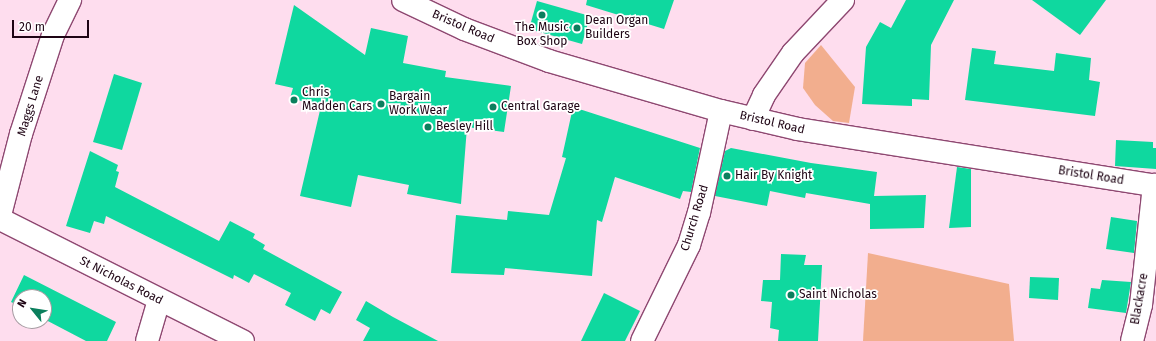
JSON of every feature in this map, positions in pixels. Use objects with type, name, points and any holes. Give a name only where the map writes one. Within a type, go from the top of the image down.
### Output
[{"type":"main road","name":"Maggs Lane","points":[[0,215],[21,134],[53,35],[70,0]]},
{"type":"main road","name":"Bristol Road","points":[[403,0],[464,29],[549,61],[753,119],[806,131],[1155,185]]},
{"type":"main road","points":[[753,119],[764,95],[793,53],[843,0]]},
{"type":"main road","name":"Church Road","points":[[642,341],[688,245],[699,213],[721,111]]},
{"type":"main road","name":"Blackacre","points":[[1132,341],[1141,305],[1155,185]]},
{"type":"main road","name":"St Nicholas Road","points":[[0,219],[243,341]]},
{"type":"main road","points":[[147,341],[159,300]]},
{"type":"shaded area","points":[[821,45],[855,87],[849,123],[833,121],[815,105],[803,88],[805,63]]},
{"type":"shaded area","points":[[868,253],[1009,284],[1014,341],[863,341]]},
{"type":"building","points":[[587,0],[674,0],[664,29],[586,5]]},
{"type":"building","points":[[906,0],[954,0],[931,45],[929,100],[912,99],[912,106],[862,104],[866,47],[880,22],[891,28]]},
{"type":"building","points":[[1032,0],[1106,0],[1080,35]]},
{"type":"building","points":[[537,1],[590,16],[582,44],[529,29]]},
{"type":"building","points":[[294,5],[365,55],[371,28],[408,36],[403,63],[446,71],[445,77],[511,86],[504,132],[467,127],[461,204],[407,194],[409,185],[358,175],[351,207],[300,196],[321,106],[290,98],[293,88],[275,84]]},
{"type":"building","points":[[972,48],[996,51],[994,64],[1054,71],[1056,53],[1091,58],[1089,80],[1100,82],[1095,116],[965,100]]},
{"type":"building","points":[[114,74],[142,83],[122,150],[93,142]]},
{"type":"building","points":[[573,107],[700,148],[691,192],[683,191],[680,199],[615,177],[602,222],[597,220],[592,276],[505,268],[504,275],[451,273],[456,215],[507,220],[508,211],[549,215],[566,158],[562,157]]},
{"type":"building","points":[[1116,140],[1153,142],[1153,148],[1156,148],[1156,169],[1115,166]]},
{"type":"building","points":[[731,148],[811,163],[877,172],[874,196],[926,195],[924,228],[870,229],[870,204],[806,193],[805,198],[770,191],[767,206],[715,196],[725,151]]},
{"type":"building","points":[[90,151],[118,165],[116,171],[119,172],[115,187],[219,241],[230,221],[255,234],[253,238],[265,245],[263,249],[342,292],[330,314],[321,309],[315,321],[285,305],[291,293],[254,274],[249,283],[234,275],[233,279],[106,216],[104,224],[94,221],[90,233],[66,226]]},
{"type":"building","points":[[957,167],[971,169],[971,227],[949,228]]},
{"type":"building","points":[[1111,217],[1137,221],[1134,253],[1106,249]]},
{"type":"building","name":"Saint Nicholas","points":[[781,254],[806,255],[804,265],[822,265],[818,341],[778,341],[779,330],[770,328],[772,302],[761,301],[763,280],[780,280]]},
{"type":"building","points":[[24,275],[51,289],[17,289]]},
{"type":"building","points":[[1030,277],[1059,278],[1058,300],[1029,298]]},
{"type":"building","points":[[1102,280],[1131,282],[1126,313],[1088,308],[1091,288],[1100,289]]},
{"type":"building","points":[[52,289],[116,322],[107,341],[86,341],[52,323]]},
{"type":"building","points":[[604,293],[640,311],[625,341],[581,341]]},
{"type":"building","points":[[366,301],[438,341],[363,341],[370,328],[356,320]]},
{"type":"place","name":"The Music Box Shop","points":[[542,15]]},
{"type":"place","name":"Dean Organ Builders","points":[[577,28]]},
{"type":"place","name":"Chris Madden Cars","points":[[294,100]]},
{"type":"place","name":"Bargain Work Wear","points":[[381,104]]},
{"type":"place","name":"Central Garage","points":[[493,107]]},
{"type":"place","name":"Besley Hill","points":[[428,127]]},
{"type":"place","name":"Hair By Knight","points":[[727,176]]},
{"type":"place","name":"Saint Nicholas","points":[[791,295]]}]
